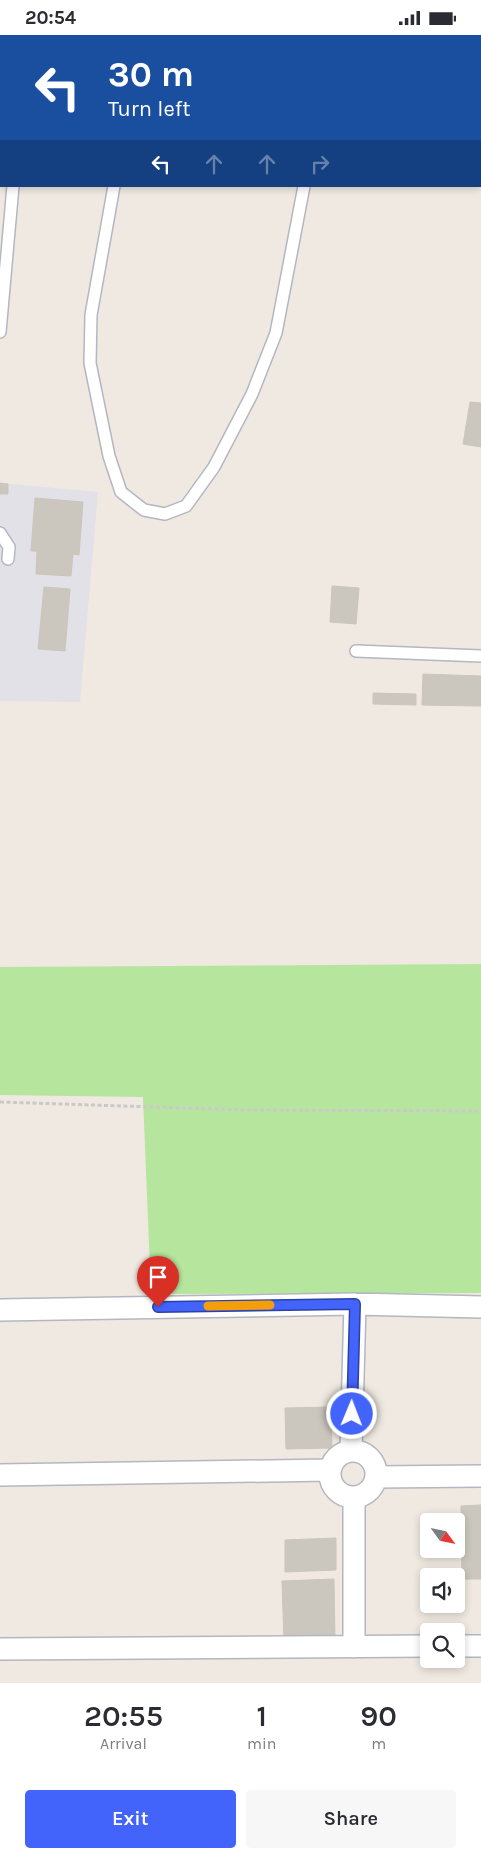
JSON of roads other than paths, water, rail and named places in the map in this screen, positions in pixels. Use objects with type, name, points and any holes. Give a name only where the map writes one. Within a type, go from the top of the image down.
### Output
[{"type":"street","points":[[351,1451],[355,1304]]},
{"type":"street","points":[[0,1310],[355,1304],[481,1307]]},
{"type":"street","points":[[351,1451],[358,1451],[370,1458],[374,1464],[376,1477],[368,1491],[354,1497],[336,1490],[330,1477],[330,1470],[337,1457],[351,1451]]},
{"type":"street","points":[[0,1475],[330,1470]]},
{"type":"street","points":[[376,1477],[481,1476]]},
{"type":"street","points":[[354,1497],[354,1647]]},
{"type":"street","points":[[0,1649],[420,1646]]},
{"type":"street","points":[[465,1646],[481,1646]]},
{"type":"lane","points":[[0,332],[13,187]]},
{"type":"lane","points":[[114,187],[91,315],[90,363],[107,447],[121,492],[144,510],[165,513],[186,506],[214,467],[252,394],[276,333],[304,187]]},
{"type":"lane","points":[[0,533],[9,547],[8,559]]},
{"type":"lane","points":[[356,651],[481,656]]}]
